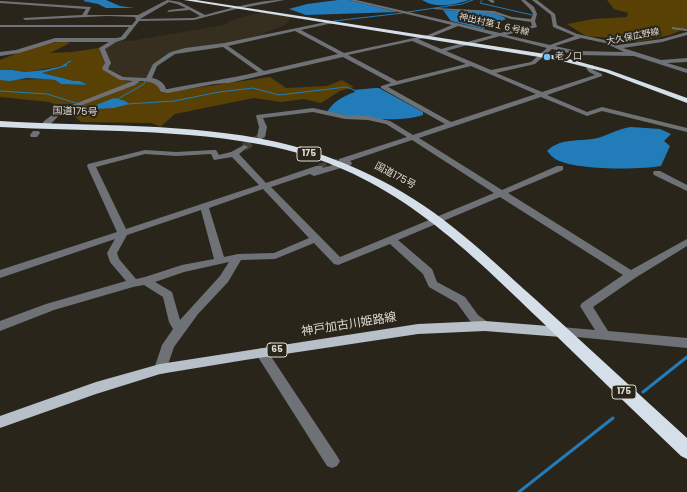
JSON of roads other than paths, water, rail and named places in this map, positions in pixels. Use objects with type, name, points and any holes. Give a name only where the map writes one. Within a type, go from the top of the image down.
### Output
[{"type":"highway","points":[[186,0],[542,55],[588,65],[611,72],[687,101]]},
{"type":"highway","name":"国道175号","points":[[0,124],[145,129],[221,136],[276,145],[338,162],[392,190],[438,220],[478,254],[687,450]]},
{"type":"main road","name":"神戸加古川姫路線","points":[[0,422],[96,388],[160,369],[418,329],[485,326],[562,332]]},
{"type":"street","points":[[25,19],[107,15],[139,18],[194,19],[236,8],[283,0]]},
{"type":"street","name":"神出村第１６号線","points":[[351,0],[577,53],[634,54]]},
{"type":"street","points":[[441,51],[535,27],[533,21],[535,14],[532,8],[523,0]]},
{"type":"street","points":[[534,0],[553,15],[557,27],[581,36],[607,42],[617,48],[687,71]]},
{"type":"street","points":[[0,54],[17,52],[55,40],[115,40],[123,38],[139,18],[169,1],[182,3],[204,16]]},
{"type":"street","points":[[0,2],[89,8],[83,17]]},
{"type":"street","points":[[44,11],[56,6]]},
{"type":"street","points":[[169,11],[190,9]]},
{"type":"street","points":[[435,9],[494,12],[511,18],[533,21]]},
{"type":"street","points":[[0,32],[9,26],[38,14]]},
{"type":"street","points":[[148,80],[155,65],[173,53],[224,45],[331,22]]},
{"type":"street","points":[[115,40],[102,48],[108,63],[105,68],[106,70],[122,79],[154,80],[162,86],[163,91],[168,91],[214,82],[229,81],[344,55],[425,36],[458,25]]},
{"type":"street","points":[[0,26],[132,26]]},
{"type":"street","points":[[674,28],[687,32]]},
{"type":"street","points":[[297,30],[396,83]]},
{"type":"street","name":"大久保広野線","points":[[588,65],[598,53],[655,41],[687,32]]},
{"type":"street","points":[[491,72],[533,63],[550,47],[581,36]]},
{"type":"street","points":[[413,39],[587,114],[602,109],[687,130]]},
{"type":"street","points":[[224,45],[262,73]]},
{"type":"street","points":[[657,62],[687,60]]},
{"type":"street","points":[[451,125],[383,87],[471,64]]},
{"type":"street","points":[[588,65],[591,71],[600,75]]},
{"type":"street","points":[[286,179],[297,179],[338,162],[366,156],[367,153],[413,137],[611,72]]},
{"type":"street","points":[[46,124],[59,112],[133,84],[138,80]]},
{"type":"street","points":[[261,137],[263,127],[259,116],[313,110],[345,117],[368,118],[388,122],[631,275]]},
{"type":"street","points":[[123,233],[91,166],[145,152],[176,154],[213,152],[217,158],[234,154],[244,147]]},
{"type":"street","points":[[234,154],[264,187],[338,262],[560,168]]},
{"type":"street","points":[[0,274],[320,168]]},
{"type":"street","points":[[657,174],[687,188]]},
{"type":"street","points":[[204,206],[220,260]]},
{"type":"street","points":[[123,233],[112,253],[114,260],[133,283]]},
{"type":"street","points":[[0,326],[50,307],[133,283],[146,281],[182,269],[238,257],[275,256],[315,239]]},
{"type":"street","points":[[391,240],[428,272],[433,284],[461,300],[474,318],[485,326]]},
{"type":"street","points":[[605,336],[586,306],[631,275],[687,242]]},
{"type":"street","points":[[160,369],[168,345],[194,311],[224,279],[238,257]]},
{"type":"street","points":[[146,281],[168,295],[175,322],[180,330]]},
{"type":"street","name":"神戸加古川姫路線","points":[[562,332],[687,344]]},
{"type":"street","points":[[262,353],[332,461]]},
{"type":"water","points":[[106,0],[120,6],[134,8],[106,8],[98,4],[83,1]]},
{"type":"water","points":[[349,0],[398,12],[306,15],[289,9],[307,4]]},
{"type":"water","points":[[422,0],[469,0],[451,5],[439,5],[427,3]]},
{"type":"water","points":[[443,10],[467,10],[493,13],[506,19],[483,29],[451,21]]},
{"type":"water","points":[[73,60],[67,64],[67,66],[42,73],[74,81],[80,81],[87,85],[61,84],[55,80],[27,78],[10,81],[0,80],[0,70],[25,72],[44,70],[62,66]]},
{"type":"water","points":[[379,88],[423,112],[423,115],[401,119],[375,119],[327,112],[335,102],[342,97],[355,92],[354,90]]},
{"type":"water","points":[[114,98],[125,101],[129,104],[114,108],[92,109],[96,105]]},
{"type":"water","points":[[631,127],[660,129],[671,134],[664,141],[670,146],[661,166],[608,168],[578,166],[557,160],[547,151],[559,143],[594,139]]},
{"type":"waterway","points":[[408,12],[462,4],[473,0]]},
{"type":"waterway","points":[[482,0],[480,3],[532,15]]},
{"type":"waterway","points":[[334,21],[403,13]]},
{"type":"waterway","points":[[160,60],[169,53]]},
{"type":"waterway","points":[[116,100],[144,84],[146,79]]},
{"type":"waterway","points":[[127,104],[174,101],[219,92],[253,88],[279,95],[346,87],[357,91]]},
{"type":"waterway","points":[[0,91],[47,94],[89,107],[97,106]]},
{"type":"waterway","points":[[643,392],[687,357]]},
{"type":"waterway","points":[[519,492],[613,418]]},
{"type":"tunnel","points":[[244,147],[261,137]]},
{"type":"tunnel","points":[[319,168],[342,161]]},
{"type":"place","name":"老ノ口","points":[[547,57]]}]
